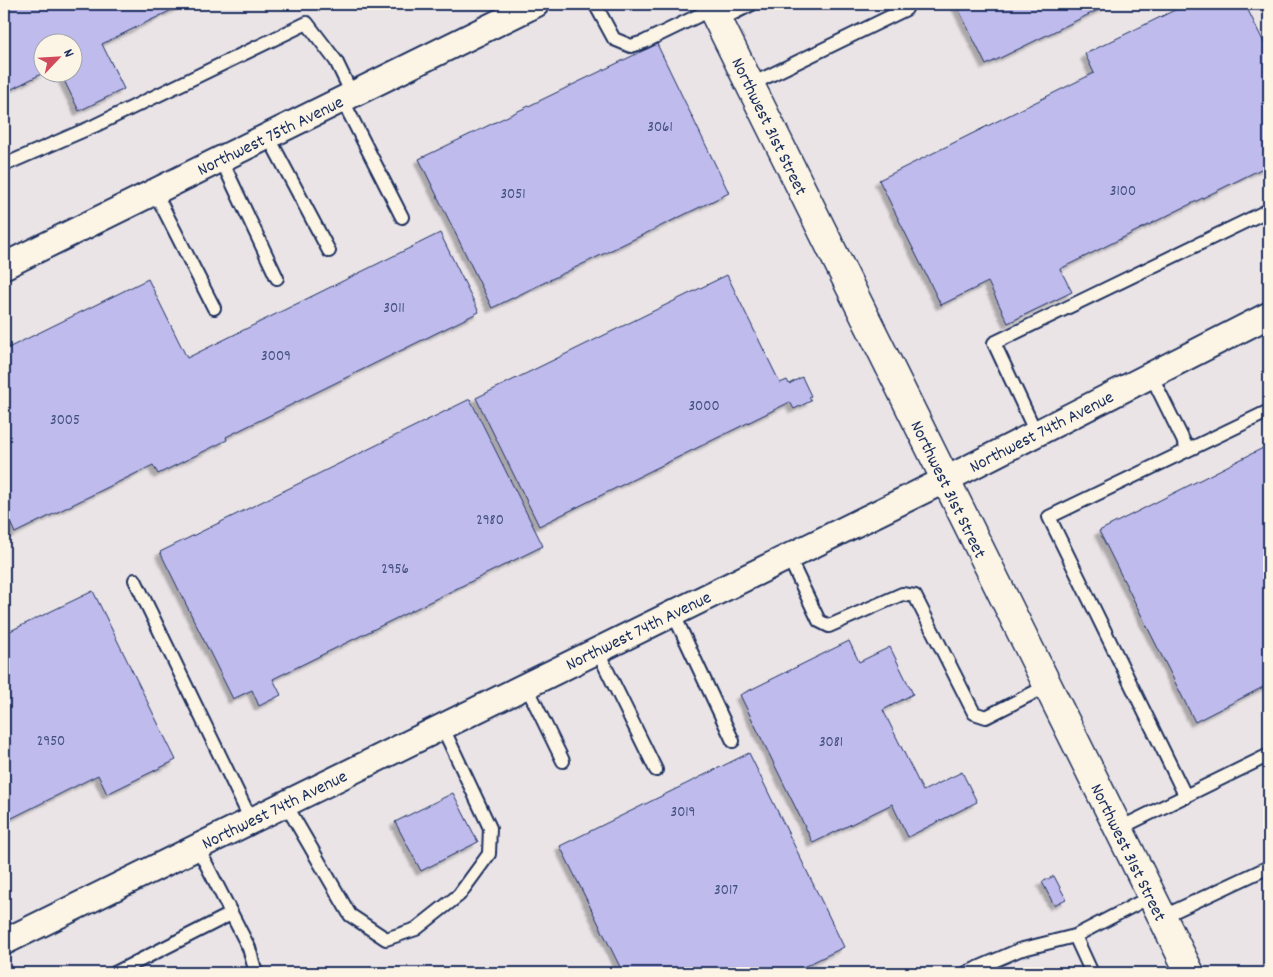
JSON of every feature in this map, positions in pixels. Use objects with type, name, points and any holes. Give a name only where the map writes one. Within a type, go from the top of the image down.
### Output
[{"type":"street","name":"Northwest 75th Avenue","points":[[4,266],[347,97],[526,6]]},
{"type":"street","name":"Northwest 31st Street","points":[[714,11],[1190,973]]},
{"type":"street","name":"Northwest 74th Avenue","points":[[4,942],[945,480],[1269,315]]},
{"type":"lane","points":[[595,4],[614,39],[622,44],[631,46],[714,11],[752,4]]},
{"type":"lane","points":[[750,85],[906,9]]},
{"type":"lane","points":[[4,165],[94,126],[308,23],[336,61],[347,97],[402,217]]},
{"type":"lane","points":[[268,136],[329,251]]},
{"type":"lane","points":[[221,159],[277,278]]},
{"type":"lane","points":[[155,192],[214,308]]},
{"type":"lane","points":[[1036,433],[994,343],[1269,210]]},
{"type":"lane","points":[[1151,375],[1188,450]]},
{"type":"lane","points":[[1186,797],[1049,517],[1269,411]]},
{"type":"lane","points":[[788,556],[819,621],[829,626],[902,594],[915,596],[974,713],[986,717],[1047,686]]},
{"type":"lane","points":[[135,580],[251,820]]},
{"type":"lane","points":[[673,613],[733,741]]},
{"type":"lane","points":[[597,650],[656,770]]},
{"type":"lane","points":[[526,685],[563,761]]},
{"type":"lane","points":[[284,803],[350,915],[386,938],[416,929],[459,895],[489,854],[490,828],[442,726]]},
{"type":"lane","points":[[1118,829],[1269,755]]},
{"type":"lane","points":[[197,846],[249,948],[256,973]]},
{"type":"lane","points":[[966,973],[1019,950],[1076,936],[1269,867]]},
{"type":"lane","points":[[115,973],[232,914]]},
{"type":"lane","points":[[1076,936],[1092,973]]},
{"type":"building","points":[[4,4],[184,4],[102,44],[124,89],[79,111],[65,82],[82,82],[82,32],[32,32],[32,79],[4,93]]},
{"type":"building","points":[[956,4],[1110,4],[986,65]]},
{"type":"building","points":[[1187,4],[1245,4],[1269,53],[1269,165],[1060,269],[1072,292],[1008,323],[988,282],[941,305],[879,180],[1094,73],[1085,54]]},
{"type":"building","points":[[657,44],[729,193],[492,308],[419,159]]},
{"type":"building","points":[[440,233],[479,312],[226,437],[227,440],[158,474],[153,465],[15,533],[4,509],[4,350],[148,279],[187,358]]},
{"type":"building","points":[[727,275],[780,383],[787,380],[789,384],[802,377],[811,396],[809,397],[811,401],[794,409],[790,402],[539,526],[476,398]]},
{"type":"building","points":[[470,399],[543,546],[273,679],[281,695],[259,706],[252,690],[233,699],[160,552]]},
{"type":"building","points":[[1269,445],[1269,684],[1195,722],[1099,531]]},
{"type":"building","points":[[93,591],[176,760],[107,794],[98,775],[4,822],[4,634]]},
{"type":"building","points":[[849,641],[859,662],[890,647],[913,694],[883,710],[923,791],[962,772],[977,802],[908,837],[892,804],[813,843],[740,695]]},
{"type":"building","points":[[749,753],[844,947],[791,973],[623,973],[560,846]]},
{"type":"building","points":[[453,793],[478,842],[421,871],[395,822]]},
{"type":"building","points":[[1054,876],[1066,899],[1054,905],[1042,882]]}]
